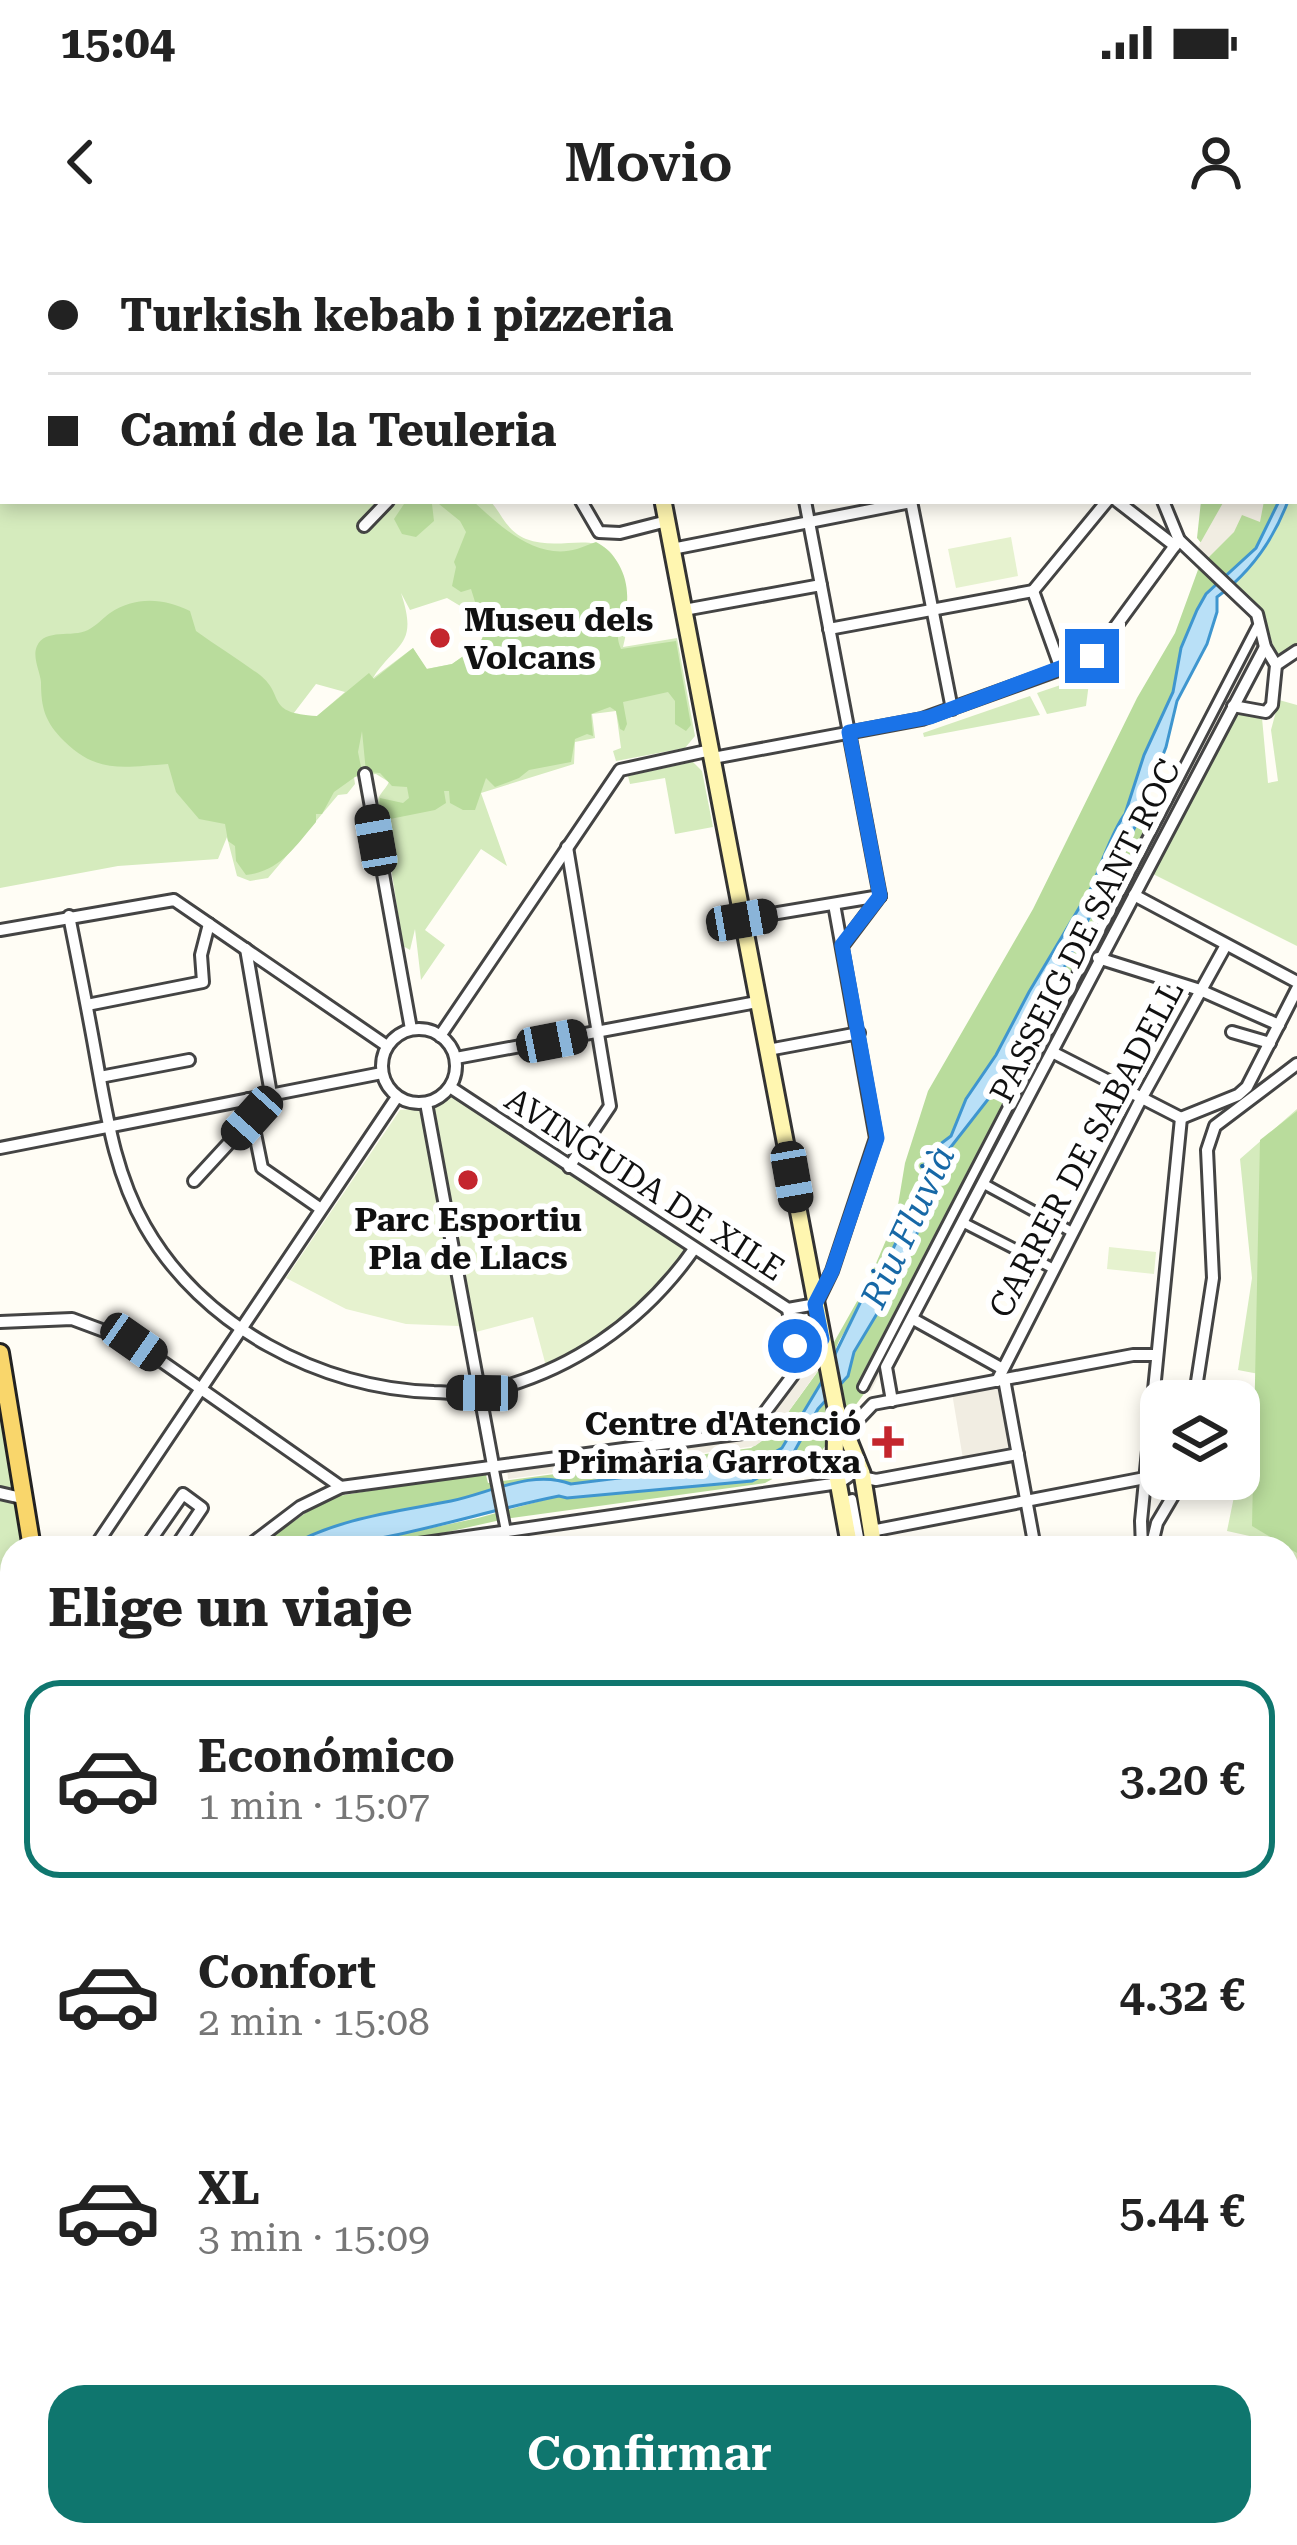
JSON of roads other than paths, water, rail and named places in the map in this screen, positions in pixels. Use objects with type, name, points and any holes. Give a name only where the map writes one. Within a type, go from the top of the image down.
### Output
[{"type":"main road","points":[[664,504],[822,1339],[860,1465],[871,1536]]},
{"type":"main road","points":[[0,1353],[33,1536]]},
{"type":"main road","points":[[845,1416],[842,1493],[850,1536]]},
{"type":"street","points":[[364,526],[385,504]]},
{"type":"street","points":[[583,504],[598,532],[620,533],[667,521]]},
{"type":"street","points":[[806,504],[880,896],[842,945]]},
{"type":"street","points":[[673,549],[901,504]]},
{"type":"street","points":[[911,504],[952,709]]},
{"type":"street","points":[[830,629],[1033,591],[1105,504]]},
{"type":"street","points":[[1122,504],[1195,553],[1257,621],[1276,665],[1271,705],[1267,712],[1232,706]]},
{"type":"street","points":[[1164,504],[1177,543]]},
{"type":"street","points":[[440,1036],[620,770],[922,719],[1061,668],[1097,652],[1177,543]]},
{"type":"street","points":[[684,610],[821,585]]},
{"type":"street","points":[[1033,591],[1061,668]]},
{"type":"street","name":"PASSEIG DE SANT ROC","points":[[862,1387],[1257,621]]},
{"type":"street","name":"PASSEIG DE SANT ROC","points":[[892,1401],[886,1367],[1265,647]]},
{"type":"street","points":[[1276,665],[1297,651]]},
{"type":"street","points":[[364,774],[412,1029]]},
{"type":"street","points":[[567,847],[610,1106],[569,1167]]},
{"type":"street","points":[[1054,1053],[1181,1118],[1247,1087],[1279,1025],[1297,986],[1134,895]]},
{"type":"street","points":[[742,920],[880,896]]},
{"type":"street","points":[[0,930],[174,900],[387,1046]]},
{"type":"street","points":[[815,1304],[877,1138],[834,904]]},
{"type":"street","points":[[69,916],[121,1174],[151,1237],[183,1278],[241,1328],[296,1359],[364,1383],[425,1392],[482,1393],[561,1364],[610,1336],[645,1309],[694,1249]]},
{"type":"street","points":[[87,1005],[203,982],[201,956],[209,924]]},
{"type":"street","name":"CARRER DE SABADELL","points":[[1001,1376],[1141,1099],[1226,945]]},
{"type":"street","points":[[246,949],[271,1094]]},
{"type":"street","points":[[1098,958],[1200,990],[1279,1025]]},
{"type":"street","points":[[456,1058],[757,1002]]},
{"type":"street","points":[[412,1029],[440,1036],[456,1058],[450,1088],[426,1103],[397,1096],[382,1073],[387,1046],[412,1029]]},
{"type":"street","points":[[1232,1031],[1270,1042]]},
{"type":"street","points":[[768,1051],[859,1033]]},
{"type":"street","points":[[100,1077],[189,1060]]},
{"type":"street","points":[[1197,1380],[1213,1278],[1207,1150],[1216,1126],[1297,1064]]},
{"type":"street","points":[[0,1148],[382,1073]]},
{"type":"street","name":"AVINGUDA DE XILE","points":[[450,1088],[788,1309],[815,1304]]},
{"type":"street","points":[[102,1536],[397,1096]]},
{"type":"street","points":[[248,1099],[262,1168],[321,1209]]},
{"type":"street","points":[[426,1103],[507,1536]]},
{"type":"street","points":[[194,1181],[252,1118]]},
{"type":"street","points":[[1153,1380],[1181,1118]]},
{"type":"street","points":[[984,1184],[1073,1232]]},
{"type":"street","points":[[964,1223],[1054,1269]]},
{"type":"street","points":[[808,1261],[834,1262]]},
{"type":"street","points":[[262,1536],[300,1507],[341,1487],[495,1471],[750,1432],[792,1378],[795,1346],[788,1309]]},
{"type":"street","points":[[0,1322],[44,1318],[85,1323],[134,1342],[341,1487]]},
{"type":"street","points":[[913,1319],[1001,1376],[1033,1536]]},
{"type":"street","points":[[795,1346],[822,1339]]},
{"type":"street","points":[[845,1416],[869,1405],[1001,1376],[1155,1355]]},
{"type":"street","points":[[842,1493],[860,1465],[876,1480],[1018,1454]]},
{"type":"street","points":[[888,1536],[1026,1501],[1140,1479]]},
{"type":"street","points":[[460,1536],[842,1493],[850,1486],[864,1495]]},
{"type":"street","points":[[0,1493],[26,1499]]},
{"type":"street","points":[[154,1536],[183,1494],[202,1508],[184,1536]]},
{"type":"street","points":[[1146,1500],[1147,1536]]},
{"type":"street","points":[[1152,1536],[1171,1500]]},
{"type":"water","name":"Riu Fluvià","points":[[1278,504],[1287,504],[1268,542],[1217,597],[1207,644],[1177,701],[1166,747],[1136,825],[1018,1059],[1008,1066],[1000,1084],[936,1166],[899,1277],[854,1352],[848,1376],[818,1409],[789,1461],[752,1481],[559,1496],[390,1536],[310,1536],[346,1523],[526,1481],[571,1484],[747,1468],[782,1448],[890,1255],[922,1189],[925,1163],[951,1136],[966,1099],[1094,883],[1173,692],[1181,648],[1197,610],[1206,594],[1256,548]]},
{"type":"place","name":"Museu dels Volcans","points":[[440,638]]},
{"type":"place","name":"Parc Esportiu Pla de Llacs","points":[[468,1180]]},
{"type":"place","name":"Centre d'Atenció Primària Garrotxa","points":[[888,1442]]}]
